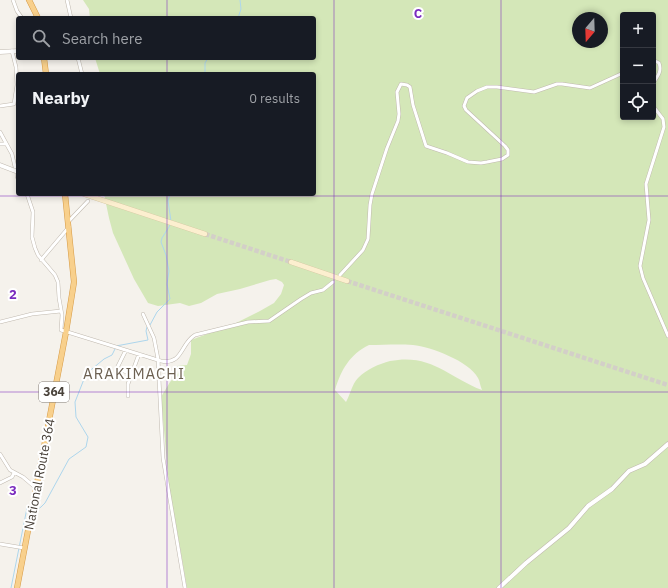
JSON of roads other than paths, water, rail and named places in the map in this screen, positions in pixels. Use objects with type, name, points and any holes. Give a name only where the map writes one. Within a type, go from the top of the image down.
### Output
[{"type":"highway","points":[[29,0],[37,16]]},
{"type":"highway","points":[[44,60],[46,72]]},
{"type":"highway","name":"National Route 364","points":[[17,588],[66,332],[74,282],[64,196]]},
{"type":"main road","points":[[95,196],[205,234]]},
{"type":"main road","points":[[291,262],[347,281]]},
{"type":"street","points":[[13,0],[21,16]]},
{"type":"street","points":[[67,0],[71,16]]},
{"type":"street","points":[[12,51],[16,72]]},
{"type":"street","points":[[0,52],[16,51]]},
{"type":"street","points":[[78,60],[82,72]]},
{"type":"street","points":[[656,61],[659,62],[661,66],[660,72],[656,78]]},
{"type":"street","points":[[340,275],[363,250],[368,239],[372,194],[400,114],[397,92],[401,84],[410,87],[416,114],[422,129],[426,146],[447,152],[468,162],[481,163],[502,159],[508,155],[508,153],[505,146],[466,110],[464,106],[465,101],[477,91],[487,87],[497,86],[534,92],[557,84],[590,88],[620,74]]},
{"type":"street","points":[[0,106],[14,104],[16,91]]},
{"type":"street","points":[[656,110],[663,119],[664,127],[646,184],[649,220],[640,266],[643,278],[668,336]]},
{"type":"street","points":[[0,132],[12,154],[15,167]]},
{"type":"street","points":[[0,144],[6,144]]},
{"type":"street","points":[[0,165],[16,175]]},
{"type":"street","points":[[28,196],[33,212],[33,243],[38,256],[56,277],[58,282],[62,319],[61,330],[166,362],[174,360],[194,335],[248,322],[269,322],[295,302],[311,293],[323,290],[333,282]]},
{"type":"street","points":[[41,260],[88,201]]},
{"type":"street","points":[[0,322],[32,314],[61,311]]},
{"type":"street","points":[[143,314],[154,338],[158,359],[164,458],[185,588]]},
{"type":"street","points":[[126,350],[117,368],[131,374]]},
{"type":"street","points":[[128,396],[128,385],[139,354]]},
{"type":"street","points":[[499,588],[526,563],[569,528],[588,506],[612,489],[629,471],[645,464],[668,444]]},
{"type":"street","points":[[0,454],[7,467],[14,473],[23,477],[36,488]]},
{"type":"street","points":[[0,483],[12,477],[14,473]]},
{"type":"street","points":[[0,544],[24,548]]},
{"type":"waterway","points":[[239,16],[241,9],[240,0]]},
{"type":"waterway","points":[[205,72],[205,63],[207,60]]},
{"type":"waterway","points":[[169,196],[168,201],[171,221]]},
{"type":"waterway","points":[[150,325],[157,312],[170,299],[167,284],[169,271],[166,255],[161,242],[170,224]]},
{"type":"waterway","points":[[116,346],[148,340],[146,331],[147,327]]},
{"type":"waterway","points":[[37,510],[45,503],[69,459],[86,447],[88,437],[76,417],[75,402],[86,374],[104,359],[112,355],[115,349]]},
{"type":"waterway","points":[[11,588],[27,508],[29,509]]},
{"type":"tunnel","points":[[205,234],[291,262]]},
{"type":"tunnel","points":[[347,281],[668,385]]},
{"type":"district","name":"ARAKIMACHI","points":[[134,374]]}]
